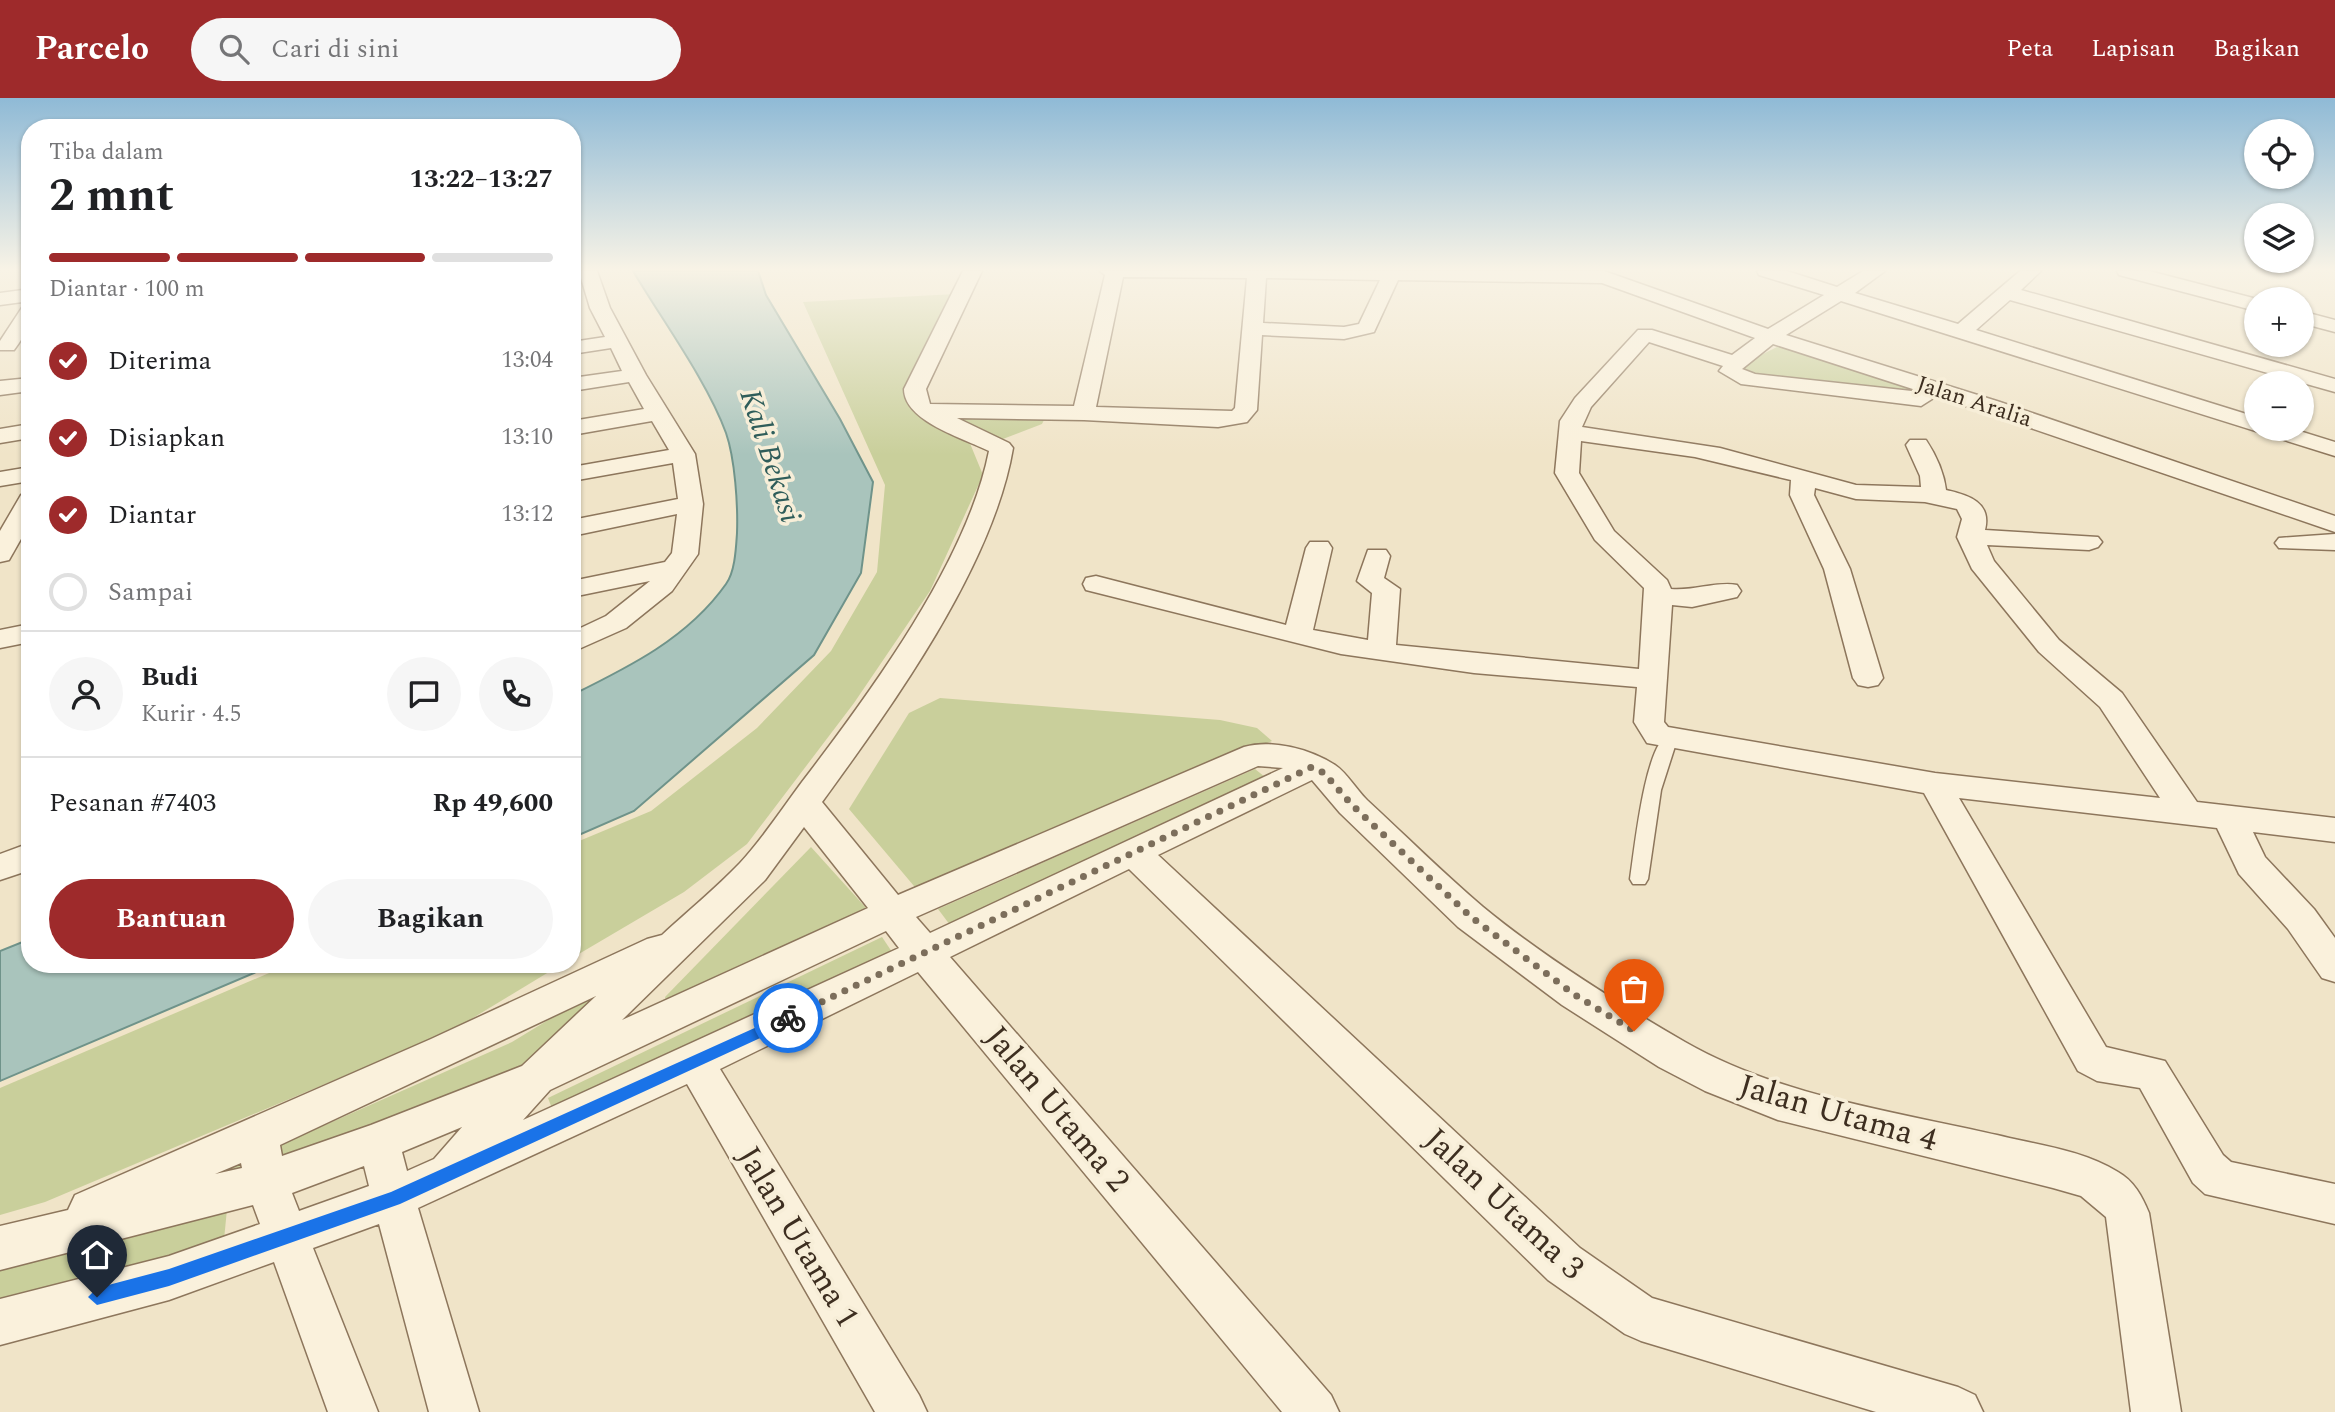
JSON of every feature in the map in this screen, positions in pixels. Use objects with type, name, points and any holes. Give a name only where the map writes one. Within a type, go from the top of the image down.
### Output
[{"type":"street","points":[[4,347],[14,332]]},
{"type":"street","points":[[581,639],[616,622],[654,592],[676,568],[685,554],[691,504],[683,454],[635,375],[619,341],[611,332]]},
{"type":"street","points":[[943,332],[915,389],[915,399],[923,411],[1015,440]]},
{"type":"street","points":[[1084,413],[1102,332]]},
{"type":"street","points":[[923,411],[1084,413],[1218,420],[1239,416],[1246,410],[1252,332]]},
{"type":"street","name":"Jalan Aralia","points":[[1758,332],[1992,407],[2335,524]]},
{"type":"street","points":[[1778,332],[1735,363],[1730,371],[1741,378],[1992,407]]},
{"type":"street","points":[[2147,332],[2335,386]]},
{"type":"street","points":[[1960,333],[2244,420]]},
{"type":"street","points":[[1735,363],[1646,334],[1583,403],[1571,421],[1567,473],[1587,511],[1604,535],[1650,577],[1659,596],[1649,722],[1658,736],[1935,784],[2335,830]]},
{"type":"street","points":[[581,347],[619,341]]},
{"type":"street","points":[[581,384],[635,375]]},
{"type":"street","points":[[0,388],[21,385]]},
{"type":"street","points":[[581,426],[659,413]]},
{"type":"street","points":[[440,1179],[536,1078],[753,871],[875,708],[950,583],[997,470],[1015,440],[1084,413]]},
{"type":"street","points":[[0,436],[21,432]]},
{"type":"street","points":[[1570,433],[1639,440],[1727,457],[1857,492],[1934,498],[1970,507],[1975,524],[1970,537],[1981,563],[2049,646],[2111,700],[2188,814]]},
{"type":"street","points":[[2309,441],[2335,449]]},
{"type":"street","points":[[1918,445],[1932,476],[1934,498]]},
{"type":"street","points":[[581,472],[683,454]]},
{"type":"street","points":[[0,479],[21,476]]},
{"type":"street","points":[[1803,477],[1802,495],[1837,569],[1868,678]]},
{"type":"street","points":[[581,526],[691,504]]},
{"type":"street","points":[[0,554],[16,513]]},
{"type":"street","points":[[1970,537],[2089,542]]},
{"type":"street","points":[[2288,543],[2335,542]]},
{"type":"street","points":[[1297,636],[1319,548]]},
{"type":"street","points":[[1377,556],[1370,581],[1386,589],[1381,651]]},
{"type":"street","points":[[581,587],[676,568]]},
{"type":"street","points":[[1096,584],[1297,636],[1381,651],[1652,679]]},
{"type":"street","points":[[1659,596],[1692,599],[1727,591]]},
{"type":"street","points":[[0,639],[21,635]]},
{"type":"street","points":[[6,1246],[267,1182],[378,1142],[536,1078],[892,912],[1255,755],[1287,757],[1312,767]]},
{"type":"street","points":[[0,1322],[169,1278],[440,1179],[925,954],[1312,767]]},
{"type":"street","name":"Jalan Utama 4","points":[[1312,767],[1324,773],[1352,805],[1471,917],[1575,995],[1673,1055],[1748,1093],[2066,1172],[2108,1187],[2121,1200],[2127,1213],[2156,1412]]},
{"type":"street","points":[[1935,784],[2092,1059],[2097,1064],[2151,1073],[2158,1080],[2208,1169],[2220,1180],[2335,1204]]},
{"type":"street","name":"Jalan Utama 2","points":[[804,803],[925,954],[1314,1412]]},
{"type":"street","points":[[2230,820],[2251,864],[2301,919],[2335,967]]},
{"type":"street","name":"Jalan Utama 3","points":[[1134,853],[1564,1264],[1609,1298],[1641,1318],[1958,1412]]},
{"type":"street","points":[[0,867],[21,859]]},
{"type":"street","points":[[6,1246],[257,1136],[687,936]]},
{"type":"street","name":"Jalan Utama 1","points":[[695,1062],[902,1412]]},
{"type":"street","points":[[257,1136],[267,1182],[352,1412]]},
{"type":"street","points":[[378,1142],[454,1412]]},
{"type":"lane","points":[[1639,878],[1652,800],[1663,753],[1669,740]]},
{"type":"green space","points":[[817,332],[938,332],[911,392],[969,441],[983,475],[930,591],[854,703],[747,844],[684,892],[581,953],[581,840],[651,811],[757,728],[831,651],[877,572],[885,485]]},
{"type":"green space","points":[[1783,344],[1956,399],[1747,377],[1739,366]]},
{"type":"green space","points":[[951,416],[1044,420],[1042,424],[995,442]]},
{"type":"green space","points":[[940,698],[1220,720],[1257,728],[1272,741],[919,892],[849,809],[909,713]]},
{"type":"green space","points":[[1255,769],[1265,777],[950,925],[938,909]]},
{"type":"green space","points":[[811,847],[867,909],[668,1006],[665,997]]},
{"type":"green space","points":[[882,937],[894,955],[556,1119],[548,1098]]},
{"type":"green space","points":[[632,969],[569,1043],[350,1152],[183,1188],[512,1042]]},
{"type":"green space","points":[[269,973],[547,973],[453,1030],[45,1202],[0,1215],[0,1088]]},
{"type":"green space","points":[[227,1209],[224,1240],[0,1302],[0,1264]]},
{"type":"water","name":"Kali Bekasi","points":[[671,332],[788,332],[840,419],[873,482],[861,573],[814,655],[634,811],[581,834],[581,690],[636,662],[676,635],[711,603],[731,573],[737,522],[732,456],[718,413]]},
{"type":"water","points":[[21,943],[21,973],[254,973],[0,1081],[0,951]]},
{"type":"way so far","points":[[788,1018],[1312,767],[1324,773],[1352,805],[1471,917],[1575,995],[1634,1031]]},
{"type":"route","points":[[97,1297],[169,1278],[394,1198],[788,1018]]}]
